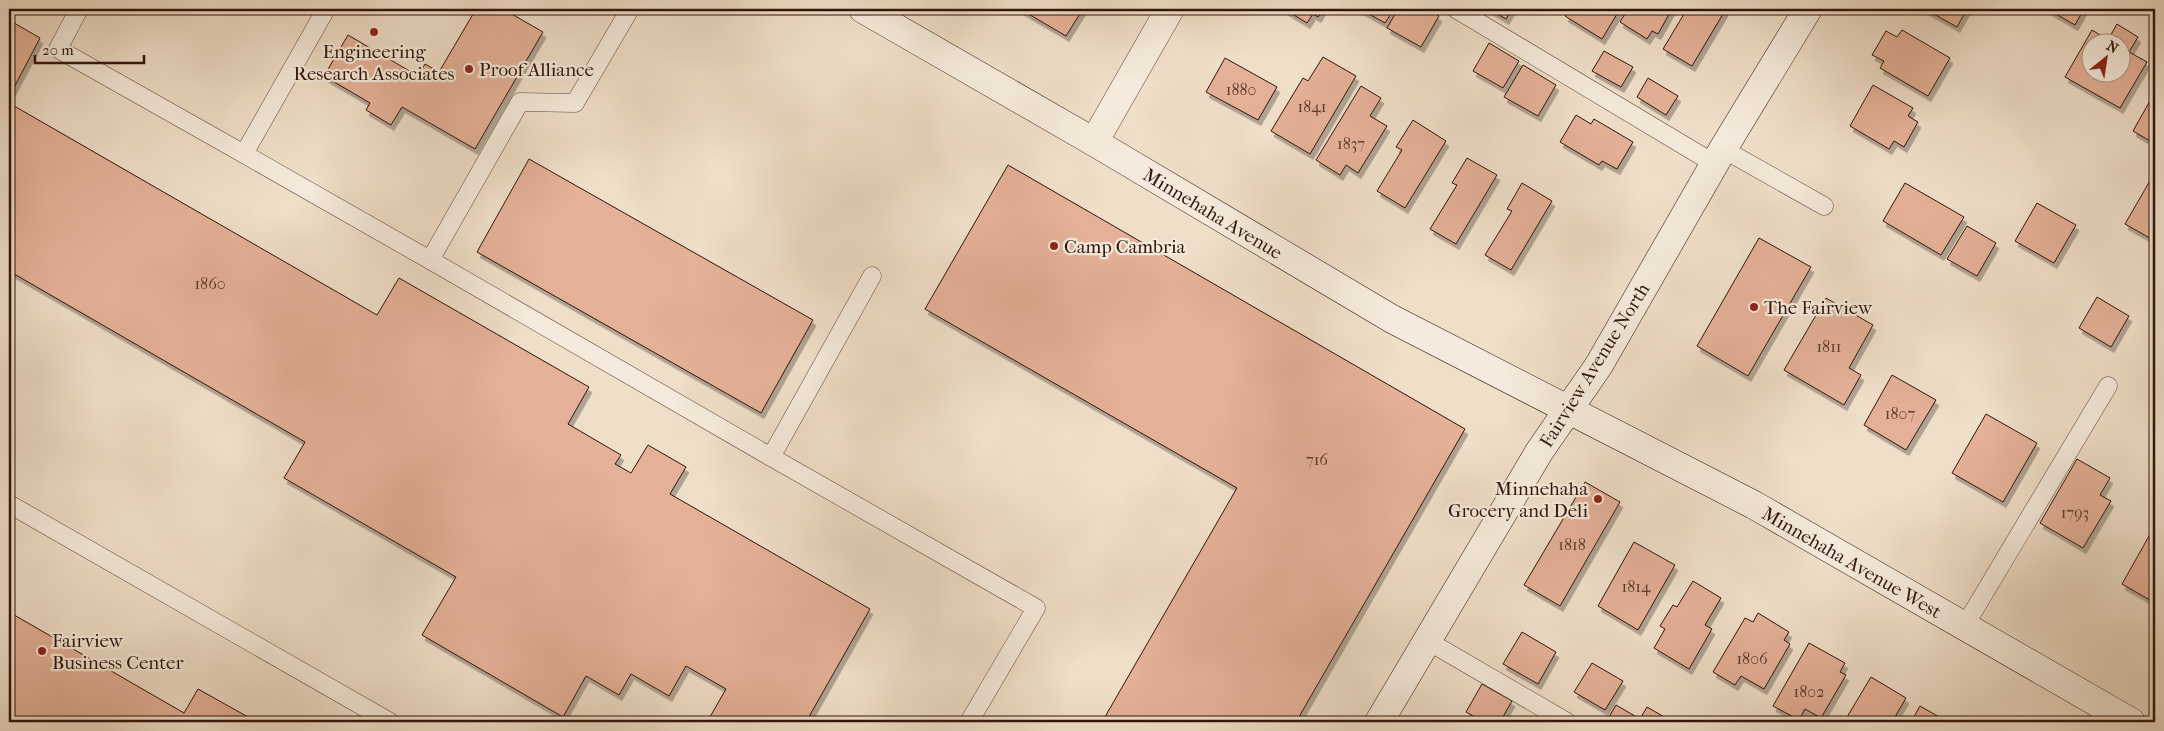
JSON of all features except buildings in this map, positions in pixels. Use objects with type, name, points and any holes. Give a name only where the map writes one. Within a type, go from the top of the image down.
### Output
[{"type":"street","name":"Minnehaha Avenue","points":[[863,9],[1094,142],[1392,319],[1568,408]]},
{"type":"street","points":[[1094,142],[1170,9]]},
{"type":"street","name":"Fairview Avenue North","points":[[1379,722],[1539,452],[1599,365],[1719,157],[1808,9]]},
{"type":"street","name":"Minnehaha Avenue West","points":[[1568,408],[1754,505],[2131,722]]},
{"type":"lane","points":[[79,9],[58,49],[1036,608],[969,722]]},
{"type":"lane","points":[[244,154],[326,9]]},
{"type":"lane","points":[[430,260],[520,102],[575,103],[630,9]]},
{"type":"lane","points":[[1456,9],[1719,157],[1824,206]]},
{"type":"lane","points":[[771,457],[872,276]]},
{"type":"lane","points":[[1964,627],[2108,386]]},
{"type":"lane","points":[[9,504],[390,722]]},
{"type":"lane","points":[[1426,640],[1567,722]]},
{"type":"place","name":"Engineering Research Associates","points":[[374,32]]},
{"type":"place","name":"Proof Alliance","points":[[469,69]]},
{"type":"place","name":"Camp Cambria","points":[[1054,246]]},
{"type":"place","name":"The Fairview","points":[[1754,307]]},
{"type":"place","name":"Minnehaha Grocery and Deli","points":[[1598,499]]},
{"type":"place","name":"Fairview Business Center","points":[[42,651]]}]
